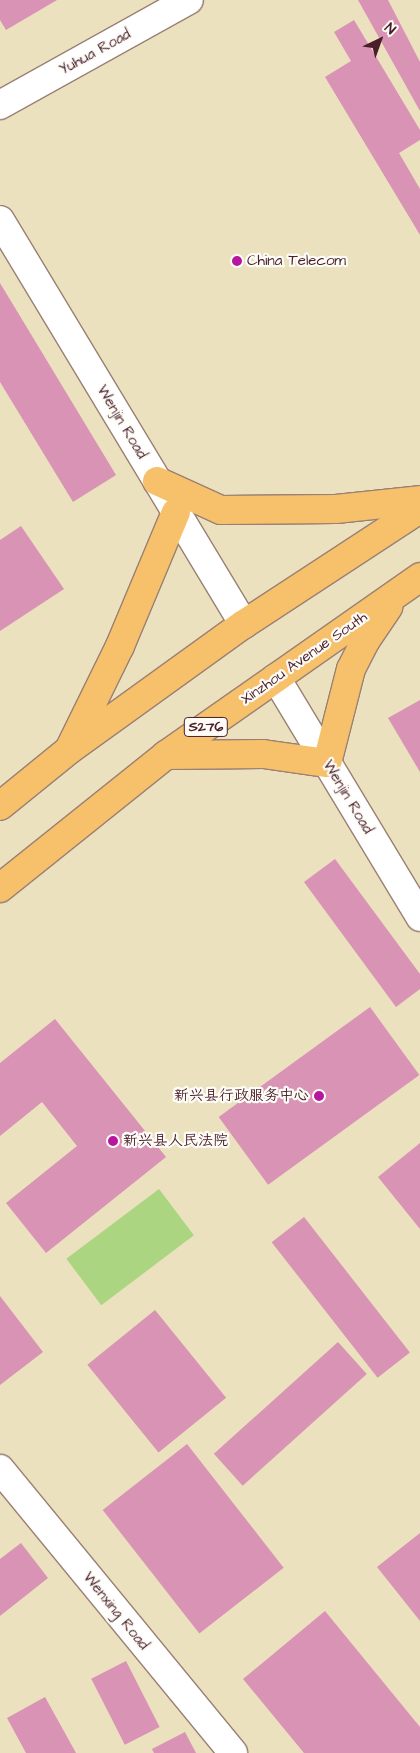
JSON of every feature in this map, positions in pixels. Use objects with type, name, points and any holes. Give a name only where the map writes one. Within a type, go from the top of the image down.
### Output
[{"type":"main road","points":[[157,481],[221,510],[336,509],[420,500]]},
{"type":"main road","points":[[0,806],[69,750],[244,624],[420,509]]},
{"type":"main road","points":[[69,750],[120,646],[176,512]]},
{"type":"main road","points":[[166,755],[263,754],[327,763],[351,669],[366,640],[409,585]]},
{"type":"main road","name":"Xinzhou Avenue South","points":[[0,888],[166,755],[409,585]]},
{"type":"street","name":"Yuhua Road","points":[[0,105],[189,0]]},
{"type":"street","name":"Wenjin Road","points":[[0,220],[244,624]]},
{"type":"street","name":"Wenjin Road","points":[[276,678],[420,917]]},
{"type":"street","name":"Wenxing Road","points":[[0,1468],[233,1753]]},
{"type":"green space","points":[[159,1189],[194,1235],[101,1305],[66,1259]]},
{"type":"building","points":[[0,0],[57,0],[6,30],[0,20]]},
{"type":"building","points":[[358,0],[388,0],[420,62],[420,111]]},
{"type":"building","points":[[354,20],[420,130],[420,140],[399,153],[420,189],[420,235],[325,77],[351,61],[334,32]]},
{"type":"building","points":[[0,283],[116,475],[73,502],[0,382]]},
{"type":"building","points":[[21,526],[64,589],[0,631],[0,540]]},
{"type":"building","points":[[420,700],[420,772],[388,718]]},
{"type":"building","points":[[335,859],[420,974],[420,989],[396,1007],[304,882]]},
{"type":"building","name":"新兴县行政服务中心","points":[[370,1007],[419,1075],[268,1185],[219,1117]]},
{"type":"building","name":"新兴县人民法院","points":[[55,1019],[166,1157],[46,1253],[6,1203],[77,1146],[42,1102],[0,1136],[0,1063]]},
{"type":"building","points":[[420,1143],[420,1229],[378,1177]]},
{"type":"building","points":[[304,1217],[410,1353],[378,1378],[272,1242]]},
{"type":"building","points":[[0,1296],[43,1352],[0,1385]]},
{"type":"building","points":[[155,1310],[226,1398],[159,1453],[87,1365]]},
{"type":"building","points":[[338,1342],[367,1374],[243,1486],[214,1454]]},
{"type":"building","points":[[187,1444],[284,1568],[199,1634],[103,1510]]},
{"type":"building","points":[[420,1533],[420,1621],[377,1567]]},
{"type":"building","points":[[21,1543],[48,1578],[0,1616],[0,1559]]},
{"type":"building","points":[[325,1611],[420,1727],[420,1753],[304,1753],[243,1679]]},
{"type":"building","points":[[126,1661],[160,1727],[125,1745],[91,1679]]},
{"type":"building","points":[[45,1697],[76,1753],[26,1753],[7,1718]]},
{"type":"building","points":[[185,1732],[196,1753],[154,1753],[152,1749]]},
{"type":"place","name":"China Telecom","points":[[237,261]]},
{"type":"place","name":"新兴县行政服务中心","points":[[319,1096]]},
{"type":"place","name":"新兴县人民法院","points":[[113,1141]]}]
